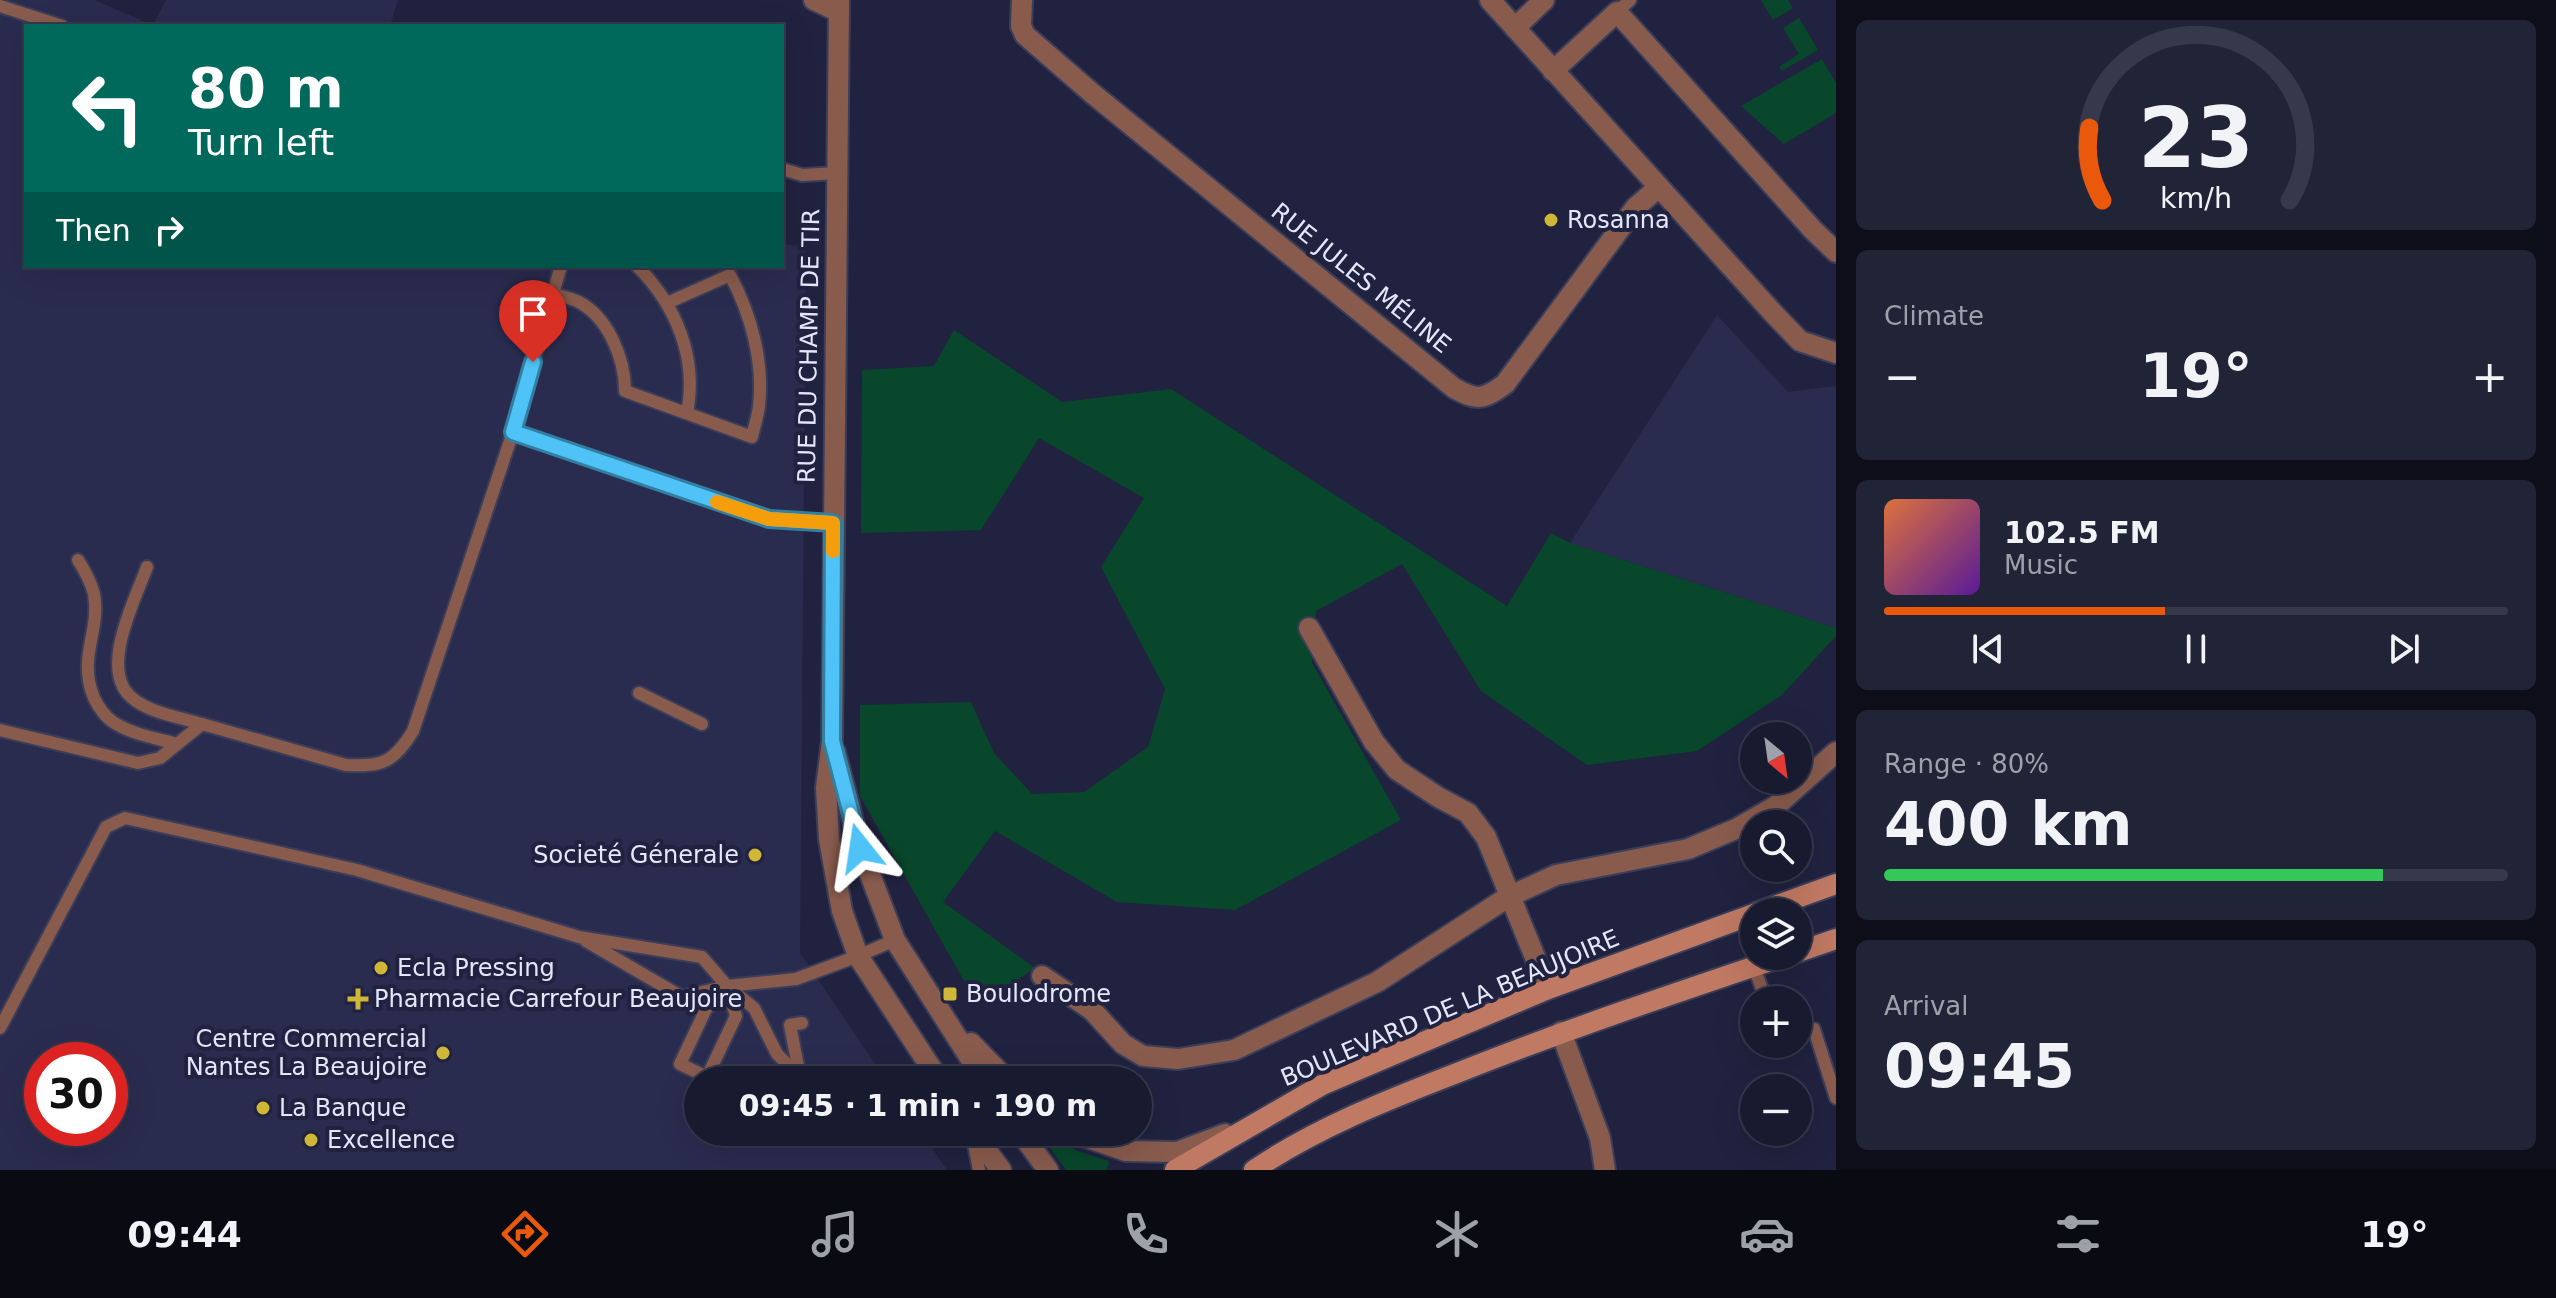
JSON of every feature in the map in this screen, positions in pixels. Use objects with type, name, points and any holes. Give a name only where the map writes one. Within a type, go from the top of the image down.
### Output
[{"type":"main road","name":"BOULEVARD DE LA BEAUJOIRE","points":[[1797,898],[1836,884]]},
{"type":"main road","name":"BOULEVARD DE LA BEAUJOIRE","points":[[1175,1170],[1322,1085],[1548,989],[1740,919]]},
{"type":"main road","points":[[1812,947],[1836,939]]},
{"type":"main road","points":[[1254,1170],[1322,1129],[1412,1091],[1561,1032],[1745,970]]},
{"type":"street","points":[[814,0],[839,6]]},
{"type":"street","name":"RUE JULES MÉLINE","points":[[1022,0],[1021,26],[1025,35],[1454,388],[1474,398],[1484,398],[1505,384],[1636,207],[1659,187]]},
{"type":"street","points":[[1490,0],[1800,341],[1836,353]]},
{"type":"street","points":[[1515,28],[1544,0]]},
{"type":"street","name":"RUE DU CHAMP DE TIR","points":[[839,6],[832,741],[826,788],[829,839],[842,911],[858,956],[930,1066]]},
{"type":"street","points":[[1553,71],[1624,6],[1813,230],[1836,252]]},
{"type":"street","points":[[1309,628],[1374,742],[1397,770],[1468,813],[1486,837],[1548,989]]},
{"type":"street","name":"RUE DU CHAMP DE TIR","points":[[832,741],[860,848],[895,940],[975,1066]]},
{"type":"street","points":[[1042,976],[1092,1010],[1123,1044],[1143,1056],[1178,1059],[1234,1050],[1377,982],[1508,897],[1556,875],[1688,849],[1738,828],[1776,806],[1836,752]]},
{"type":"street","name":"RUE DU CHAMP DE TIR","points":[[937,1008],[993,1066]]},
{"type":"street","points":[[1561,1032],[1600,1138],[1605,1170]]},
{"type":"street","points":[[1112,1146],[1126,1151],[1177,1152],[1251,1124]]},
{"type":"street","points":[[983,1146],[1001,1170]]},
{"type":"street","points":[[1030,1146],[1048,1170]]},
{"type":"lane","points":[[0,6],[56,24]]},
{"type":"lane","points":[[784,170],[802,175],[838,173]]},
{"type":"lane","points":[[147,567],[118,651],[117,668],[130,696],[150,708],[346,765],[368,767],[389,761],[402,750],[413,731],[513,432],[560,268]]},
{"type":"lane","points":[[639,268],[656,285],[676,318],[688,356],[691,395],[687,413]]},
{"type":"lane","points":[[553,293],[579,302],[601,321],[616,346],[625,374],[625,391],[752,437],[759,406],[755,346],[748,317],[730,275],[667,303]]},
{"type":"lane","points":[[513,432],[769,519],[833,523]]},
{"type":"lane","points":[[78,560],[94,595],[86,666],[89,686],[97,705],[110,720],[130,731],[177,744]]},
{"type":"lane","points":[[639,693],[702,724]]},
{"type":"lane","points":[[0,730],[138,763],[160,758],[202,724]]},
{"type":"lane","points":[[0,1028],[106,827],[125,818],[357,870],[579,937],[702,957],[727,986],[754,1008],[777,1054],[788,1066]]},
{"type":"lane","points":[[579,937],[682,997],[727,986],[796,979],[895,940]]},
{"type":"lane","points":[[715,1066],[736,1016],[727,986]]},
{"type":"lane","points":[[684,1066],[680,1064],[706,1009],[727,986]]},
{"type":"lane","points":[[797,1066],[790,1025],[802,1023]]},
{"type":"lane","points":[[1812,1029],[1836,1098]]},
{"type":"lane","points":[[975,1146],[979,1170]]},
{"type":"shaded area","points":[[0,0],[94,0],[151,24],[24,24],[24,268],[784,268],[784,244],[806,247],[800,953],[877,1066],[684,1066],[684,1146],[931,1146],[947,1170],[0,1170]]},
{"type":"shaded area","points":[[166,0],[398,0],[391,24],[154,24]]},
{"type":"shaded area","points":[[1717,315],[1788,392],[1836,386],[1836,628],[1570,543]]},
{"type":"green space","points":[[1761,0],[1788,0],[1793,8],[1773,20]]},
{"type":"green space","points":[[1799,18],[1818,50],[1782,71],[1779,67],[1799,54],[1783,28]]},
{"type":"green space","points":[[1822,59],[1836,83],[1836,113],[1784,144],[1741,106]]},
{"type":"green space","points":[[954,330],[1062,402],[1171,389],[1507,606],[1551,533],[1570,543],[1836,628],[1836,636],[1782,695],[1697,751],[1587,765],[1481,691],[1402,564],[1316,611],[1312,663],[1401,820],[1235,910],[1117,902],[995,831],[943,902],[1035,968],[978,1006],[860,796],[860,705],[971,702],[994,753],[1032,794],[1084,792],[1148,747],[1165,689],[1101,567],[1144,498],[1039,438],[981,530],[861,533],[862,370],[934,366]]},
{"type":"green space","points":[[1048,1146],[1069,1146],[1109,1161],[1107,1170],[1066,1170]]},
{"type":"slow traffic","points":[[717,502],[769,519],[833,523],[833,551]]},
{"type":"place","name":"Rosanna","points":[[1551,220]]},
{"type":"place","name":"Societé Génerale","points":[[755,855]]},
{"type":"place","name":"Ecla Pressing","points":[[381,968]]},
{"type":"place","name":"Boulodrome","points":[[950,994]]},
{"type":"place","name":"Pharmacie Carrefour Beaujoire","points":[[358,999]]},
{"type":"place","name":"Centre Commercial Nantes La Beaujoire","points":[[443,1053]]},
{"type":"place","name":"La Banque","points":[[263,1108]]},
{"type":"place","name":"Excellence","points":[[311,1140]]},
{"type":"route","points":[[533,362],[513,432],[769,519],[833,523],[832,741],[860,848]]}]
